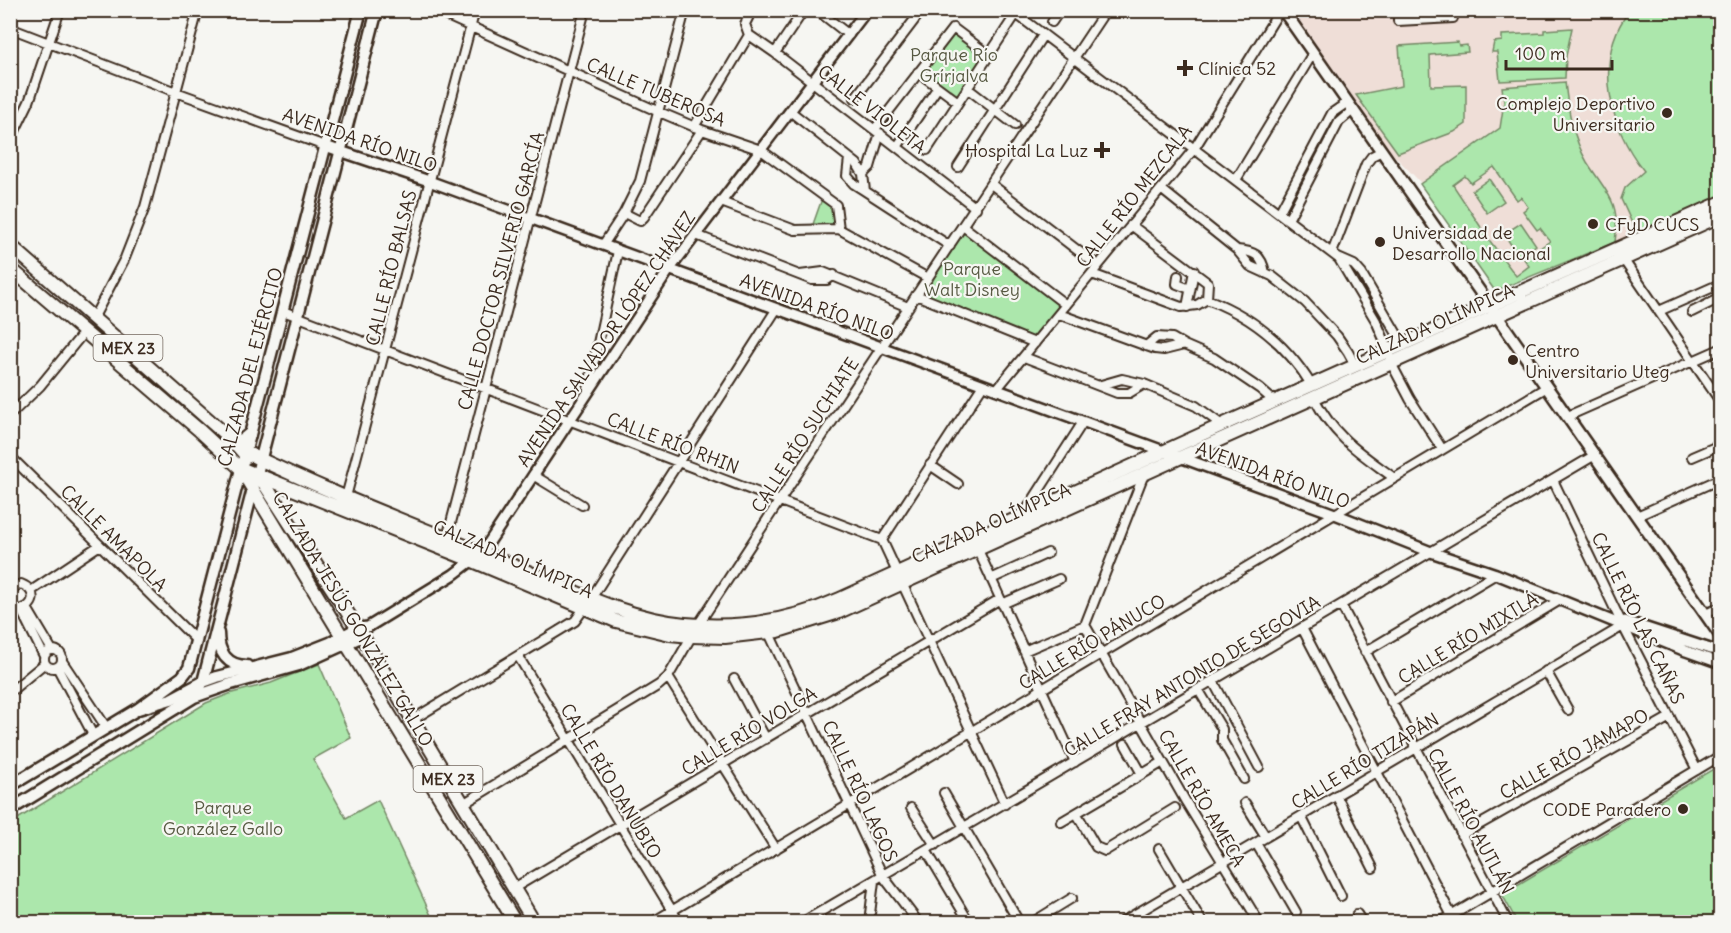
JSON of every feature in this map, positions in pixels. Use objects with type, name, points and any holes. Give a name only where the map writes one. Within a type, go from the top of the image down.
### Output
[{"type":"main road","name":"CALZADA DEL EJÉRCITO","points":[[138,709],[186,673],[197,641],[240,468],[362,10]]},
{"type":"main road","name":"CALZADA DEL EJÉRCITO","points":[[195,697],[203,682],[377,10]]},
{"type":"main road","points":[[1281,10],[1720,635]]},
{"type":"main road","name":"CALZADA OLÍMPICA","points":[[240,468],[477,557],[642,615],[698,625],[743,625],[794,616],[978,550],[1179,458],[1313,392],[1494,311],[1720,203]]},
{"type":"main road","name":"CALZADA OLÍMPICA","points":[[1494,311],[1623,259],[1720,216]]},
{"type":"main road","name":"MEX 23","points":[[10,245],[245,452],[257,474]]},
{"type":"main road","name":"MEX 23","points":[[10,268],[210,440],[240,468],[253,489]]},
{"type":"main road","name":"CALZADA OLÍMPICA","points":[[245,452],[346,497],[447,538],[477,557],[616,621],[641,628],[691,636],[725,637],[769,633],[806,624],[839,612],[1022,516],[1275,402],[1313,392],[1355,365],[1390,357]]},
{"type":"main road","points":[[210,440],[234,442],[243,440],[249,435]]},
{"type":"main road","name":"CALZADA JESÚS GONZÁLEZ GALLO","points":[[257,474],[363,630],[412,720],[534,922]]},
{"type":"main road","name":"CALZADA JESÚS GONZÁLEZ GALLO","points":[[253,489],[515,922]]},
{"type":"main road","points":[[221,612],[217,636],[221,652],[237,666],[262,666]]},
{"type":"main road","points":[[1706,614],[1720,615]]},
{"type":"main road","name":"AVENIDA SALVADOR LÓPEZ CHÁVEZ","points":[[10,810],[195,697],[231,684],[299,665],[363,630]]},
{"type":"main road","name":"AVENIDA SALVADOR LÓPEZ CHÁVEZ","points":[[10,786],[138,709],[171,699],[203,682],[305,654],[345,640]]},
{"type":"street","points":[[10,141],[29,102],[60,10]]},
{"type":"street","points":[[93,317],[117,275],[145,207],[198,10]]},
{"type":"street","name":"CALLE TUBEROSA","points":[[434,10],[657,111],[761,150],[836,205],[839,229]]},
{"type":"street","name":"CALLE RÍO BALSAS","points":[[346,497],[475,10]]},
{"type":"street","name":"CALLE DOCTOR SILVERIO GARCÍA","points":[[447,538],[585,10]]},
{"type":"street","points":[[603,245],[624,213],[640,181],[684,10]]},
{"type":"street","points":[[624,213],[640,221],[644,217],[698,128],[749,34],[745,24],[752,10]]},
{"type":"street","points":[[775,53],[804,10]]},
{"type":"street","points":[[817,10],[849,35]]},
{"type":"street","name":"AVENIDA SALVADOR LÓPEZ CHÁVEZ","points":[[363,630],[477,557],[669,270],[867,10]]},
{"type":"street","points":[[855,98],[922,10]]},
{"type":"street","points":[[1052,22],[1060,10]]},
{"type":"street","name":"CALLE RÍO SUCHIATE","points":[[463,804],[659,685],[668,677],[698,625],[880,347],[976,208],[1106,10]]},
{"type":"street","name":"CALLE RÍO MEZCALA","points":[[996,390],[1194,148],[1281,10]]},
{"type":"street","points":[[1398,10],[1398,21],[1453,18],[1453,10]]},
{"type":"street","points":[[927,150],[989,55],[1013,12],[1335,255],[1353,265],[1362,274],[1406,350]]},
{"type":"street","name":"AVENIDA RÍO NILO","points":[[10,28],[176,92],[429,181],[1335,514],[1618,621],[1720,663]]},
{"type":"street","points":[[863,174],[870,167],[877,131],[918,72],[953,28],[989,55]]},
{"type":"street","name":"CALLE VIOLETA","points":[[749,34],[976,208]]},
{"type":"street","points":[[958,167],[1043,34]]},
{"type":"street","points":[[1236,180],[1313,53]]},
{"type":"street","points":[[918,72],[958,102]]},
{"type":"street","points":[[897,147],[938,87]]},
{"type":"street","points":[[967,88],[1015,125]]},
{"type":"street","points":[[1279,213],[1332,113],[1350,106]]},
{"type":"street","points":[[1288,220],[1339,122],[1350,106]]},
{"type":"street","points":[[790,111],[857,164],[863,174],[865,191]]},
{"type":"street","points":[[1335,255],[1366,164],[1372,156],[1382,151]]},
{"type":"street","points":[[849,158],[847,176],[854,184],[950,246]]},
{"type":"street","points":[[991,184],[1098,266]]},
{"type":"street","points":[[1161,189],[1237,250],[1250,266],[1288,287],[1319,316],[1348,352],[1355,365]]},
{"type":"street","points":[[721,202],[795,230],[839,229],[928,278]]},
{"type":"street","points":[[1131,225],[1208,283],[1207,299]]},
{"type":"street","points":[[963,226],[1066,305]]},
{"type":"street","points":[[696,235],[819,281],[834,275],[908,307]]},
{"type":"street","points":[[1237,250],[1250,251],[1259,256],[1265,273]]},
{"type":"street","points":[[587,394],[618,251]]},
{"type":"street","points":[[1335,255],[1367,304],[1410,399],[1442,449]]},
{"type":"street","points":[[1623,259],[1720,400]]},
{"type":"street","points":[[1187,307],[1194,272]]},
{"type":"street","points":[[1092,274],[1181,307],[1200,304],[1207,299]]},
{"type":"street","points":[[1178,276],[1178,285],[1190,289]]},
{"type":"street","points":[[1659,311],[1717,286],[1719,298],[1692,312]]},
{"type":"street","points":[[916,295],[1035,343]]},
{"type":"street","points":[[1207,299],[1246,317],[1288,352],[1313,392],[1327,421],[1339,435],[1394,478]]},
{"type":"street","points":[[412,720],[575,621],[776,310]]},
{"type":"street","name":"CALLE RÍO RHIN","points":[[283,311],[882,540]]},
{"type":"street","points":[[1059,314],[1146,346],[1164,350],[1184,345]]},
{"type":"street","points":[[10,415],[40,386],[85,331]]},
{"type":"street","points":[[1146,346],[1157,338],[1164,336],[1172,338],[1214,358],[1275,402]]},
{"type":"street","points":[[1568,416],[1720,349]]},
{"type":"street","points":[[1024,357],[1117,393],[1126,394],[1143,384]]},
{"type":"street","points":[[1101,386],[1122,379],[1143,384],[1188,401],[1222,425]]},
{"type":"street","points":[[983,385],[882,540],[1005,804]]},
{"type":"street","name":"CALLE RÍO PÁNUCO","points":[[653,922],[1547,387]]},
{"type":"street","points":[[1022,516],[1083,422]]},
{"type":"street","points":[[1692,457],[1720,445]]},
{"type":"street","name":"CALLE FRAY ANTONIO DE SEGOVIA","points":[[803,922],[1595,455]]},
{"type":"street","name":"CALLE AMAPOLA","points":[[10,456],[197,641]]},
{"type":"street","points":[[930,465],[958,484]]},
{"type":"street","points":[[1024,651],[1085,625],[1143,474]]},
{"type":"street","points":[[533,475],[582,505]]},
{"type":"street","points":[[1637,516],[1720,479]]},
{"type":"street","name":"CALLE RÍO LAS CAÑAS","points":[[1553,480],[1618,621],[1671,717],[1697,770]]},
{"type":"street","points":[[32,591],[100,545]]},
{"type":"street","points":[[978,550],[1075,762]]},
{"type":"street","points":[[991,579],[1048,553]]},
{"type":"street","points":[[1365,652],[1496,574]]},
{"type":"street","name":"CALLE RÍO VOLGA","points":[[514,888],[929,641],[1001,602],[1059,579]]},
{"type":"street","points":[[10,589],[21,584],[32,591],[31,603],[24,609]]},
{"type":"street","name":"CALLE RÍO MIXTLÁ","points":[[1391,702],[1560,600]]},
{"type":"street","name":"CALLE RÍO AUTLÁN","points":[[1341,605],[1508,922]]},
{"type":"street","points":[[11,606],[24,609],[52,650],[60,653],[59,664],[93,735]]},
{"type":"street","points":[[1706,614],[1720,607]]},
{"type":"street","points":[[24,609],[44,660],[48,666],[59,664]]},
{"type":"street","name":"AVENIDA RÍO NILO","points":[[1618,621],[1720,650]]},
{"type":"street","name":"CALLE RÍO TIZAPÁN","points":[[1122,922],[1546,671],[1618,621]]},
{"type":"street","name":"CALLE RÍO AMECA","points":[[1085,625],[1222,863],[1259,922]]},
{"type":"street","points":[[1302,628],[1452,916]]},
{"type":"street","name":"CALLE RÍO LAGOS","points":[[769,633],[883,876],[918,922]]},
{"type":"street","points":[[10,692],[52,650]]},
{"type":"street","name":"CALLE RÍO DANUBIO","points":[[518,656],[679,922]]},
{"type":"street","points":[[59,664],[106,727]]},
{"type":"street","points":[[1546,671],[1568,710]]},
{"type":"street","points":[[668,677],[776,849]]},
{"type":"street","points":[[734,680],[766,739]]},
{"type":"street","points":[[1213,681],[1259,767]]},
{"type":"street","points":[[1198,689],[1222,729],[1222,740],[1245,778]]},
{"type":"street","points":[[82,714],[93,708]]},
{"type":"street","name":"CALLE RÍO JAMAPO","points":[[1461,835],[1671,717]]},
{"type":"street","points":[[1125,744],[1142,774]]},
{"type":"street","points":[[1441,922],[1720,756]]},
{"type":"street","points":[[1061,822],[1163,762]]},
{"type":"street","points":[[944,793],[1019,922]]},
{"type":"street","points":[[1336,795],[1373,868]]},
{"type":"street","points":[[1245,802],[1266,837]]},
{"type":"street","points":[[911,808],[935,845]]},
{"type":"street","points":[[1077,814],[1096,847],[1105,850],[1175,808]]},
{"type":"street","points":[[1301,816],[1341,896]]},
{"type":"street","points":[[1256,843],[1296,912]]},
{"type":"street","points":[[1159,849],[1202,922]]},
{"type":"street","points":[[926,850],[969,922]]},
{"type":"street","points":[[869,922],[874,881]]},
{"type":"street","points":[[1033,922],[1072,898]]},
{"type":"street","points":[[1357,914],[1362,922]]},
{"type":"shaded area","points":[[1293,11],[1629,11],[1615,38],[1609,69],[1611,100],[1617,126],[1631,154],[1644,171],[1625,188],[1637,234],[1495,291],[1419,181],[1391,152]]},
{"type":"green space","name":"Complejo Deportivo Universitario","points":[[1629,11],[1720,11],[1720,196],[1637,234],[1621,199],[1625,188],[1644,171],[1622,134],[1614,114],[1609,71],[1611,50],[1618,30]]},
{"type":"green space","points":[[1572,28],[1566,56],[1565,78],[1500,81],[1497,52],[1492,52],[1494,42],[1502,41],[1502,35],[1544,33],[1544,30]]},
{"type":"green space","name":"Parque Río Grírjalva","points":[[953,32],[983,55],[956,99],[922,72]]},
{"type":"green space","points":[[1458,42],[1459,46],[1467,45],[1468,52],[1430,55],[1431,86],[1466,85],[1466,124],[1454,132],[1398,153],[1356,95],[1402,86],[1399,46]]},
{"type":"green space","points":[[1565,82],[1578,143],[1587,162],[1611,199],[1616,217],[1616,228],[1615,242],[1495,291],[1420,184],[1500,128],[1504,102],[1502,87]],"holes":[[[1494,167],[1517,200],[1521,197],[1528,207],[1523,211],[1537,230],[1540,228],[1550,241],[1524,259],[1529,266],[1516,276],[1453,185],[1465,176],[1471,183]]]},
{"type":"green space","points":[[1489,179],[1504,201],[1487,213],[1472,191]]},
{"type":"green space","points":[[823,196],[836,205],[838,229],[811,230]]},
{"type":"green space","points":[[1521,223],[1536,245],[1519,257],[1504,234]]},
{"type":"green space","name":"Parque Walt Disney","points":[[963,226],[1066,305],[1035,343],[916,295]]},
{"type":"green space","name":"Parque González Gallo","points":[[319,664],[351,738],[313,759],[346,818],[378,800],[434,922],[11,922],[11,823],[206,703],[232,693],[271,683]]},
{"type":"green space","name":"CODE Paradero","points":[[1720,765],[1720,922],[1517,922],[1502,894]]},
{"type":"place","name":"Clínica 52","points":[[1185,68]]},
{"type":"place","name":"Complejo Deportivo Universitario","points":[[1667,113]]},
{"type":"place","name":"Hospital La Luz","points":[[1102,150]]},
{"type":"place","name":"CFyD CUCS","points":[[1593,224]]},
{"type":"place","name":"Universidad de Desarrollo Nacional","points":[[1380,242]]},
{"type":"place","name":"Centro Universitario Uteg","points":[[1513,360]]},
{"type":"place","name":"CODE Paradero","points":[[1683,809]]}]
